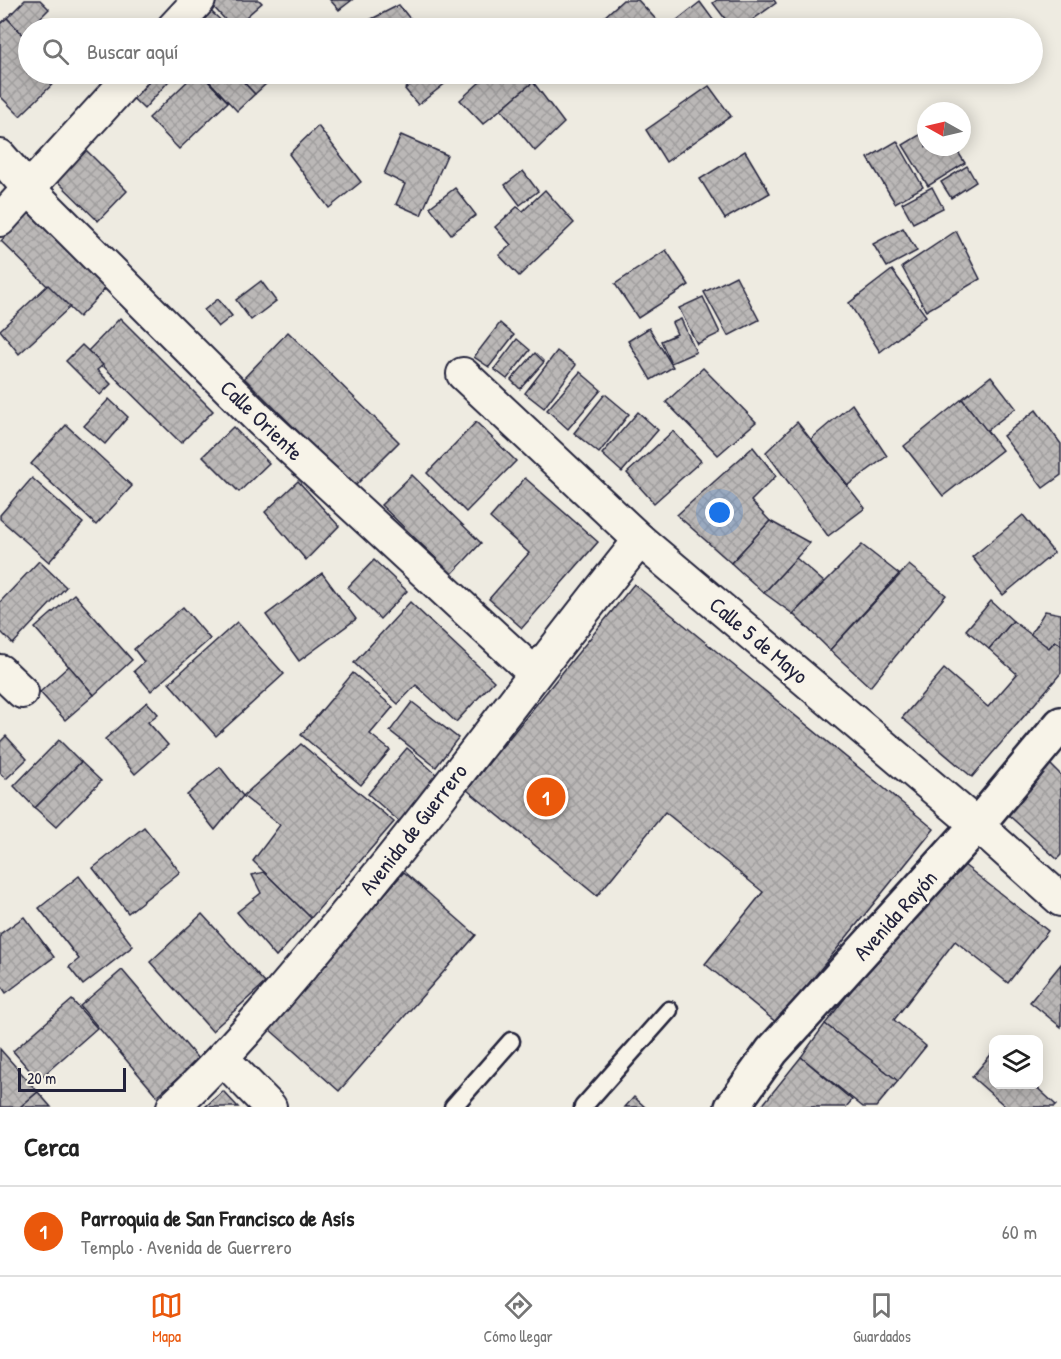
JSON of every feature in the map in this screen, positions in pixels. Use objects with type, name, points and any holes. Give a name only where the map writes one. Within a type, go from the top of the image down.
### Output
[{"type":"main road","name":"Avenida Rayón","points":[[732,1107],[772,1051],[977,825],[1061,724]]},
{"type":"street","points":[[182,18],[199,0]]},
{"type":"street","points":[[0,220],[124,84]]},
{"type":"street","name":"Calle Oriente","points":[[0,156],[28,189],[260,420],[534,673]]},
{"type":"street","name":"Calle 5 de Mayo","points":[[463,374],[639,540],[977,825],[1061,900]]},
{"type":"street","name":"Avenida de Guerrero","points":[[173,1107],[223,1059],[378,877],[639,540]]},
{"type":"street","points":[[223,1059],[270,1107]]},
{"type":"lane","points":[[583,1107],[669,1010]]},
{"type":"lane","points":[[453,1107],[511,1041]]},
{"type":"building","points":[[25,0],[40,0],[49,9],[40,18],[18,18],[18,30],[7,18]]},
{"type":"building","points":[[207,0],[259,0],[262,3],[245,18],[224,18]]},
{"type":"building","points":[[330,0],[352,0],[339,10]]},
{"type":"building","points":[[623,0],[638,0],[655,18],[603,18]]},
{"type":"building","points":[[717,0],[774,0],[776,3],[755,18],[724,18],[713,3]]},
{"type":"building","points":[[700,2],[712,18],[680,18]]},
{"type":"building","points":[[203,4],[218,18],[190,18]]},
{"type":"building","points":[[399,5],[409,18],[374,18]]},
{"type":"building","points":[[7,18],[18,30],[18,84],[53,84],[20,116],[0,96],[0,24]]},
{"type":"building","points":[[126,84],[166,84],[144,109],[122,88]]},
{"type":"building","points":[[185,84],[211,84],[228,102],[179,149],[149,118]]},
{"type":"building","points":[[212,84],[246,84],[255,94],[237,111]]},
{"type":"building","points":[[246,84],[266,84],[255,94]]},
{"type":"building","points":[[411,84],[444,84],[418,105],[405,89]]},
{"type":"building","points":[[478,84],[531,84],[483,124],[460,100]]},
{"type":"building","points":[[531,84],[535,84],[564,123],[535,151],[501,109]]},
{"type":"building","points":[[709,86],[731,116],[666,162],[646,130]]},
{"type":"building","points":[[318,126],[361,182],[329,208],[289,154]]},
{"type":"building","points":[[401,135],[447,155],[421,215],[396,204],[405,184],[384,174]]},
{"type":"building","points":[[917,136],[917,156],[961,156],[965,163],[928,186],[903,145]]},
{"type":"building","points":[[897,141],[923,187],[895,203],[868,158]]},
{"type":"building","points":[[86,150],[127,191],[98,221],[56,180]]},
{"type":"building","points":[[745,151],[770,193],[725,219],[700,179]]},
{"type":"building","points":[[967,166],[976,182],[951,198],[941,182]]},
{"type":"building","points":[[523,171],[538,191],[520,205],[505,185]]},
{"type":"building","points":[[932,187],[943,208],[913,223],[902,203]]},
{"type":"building","points":[[455,188],[476,215],[451,234],[430,207]]},
{"type":"building","points":[[545,190],[574,223],[519,276],[499,255],[511,245],[495,227],[517,207],[523,211]]},
{"type":"building","points":[[29,211],[107,287],[79,317],[1,241]]},
{"type":"building","points":[[903,228],[917,251],[887,267],[873,244]]},
{"type":"building","points":[[956,231],[980,279],[926,311],[902,267]]},
{"type":"building","points":[[666,250],[689,285],[638,318],[615,284]]},
{"type":"building","points":[[892,270],[926,316],[880,352],[849,303]]},
{"type":"building","points":[[736,276],[759,320],[728,336],[704,292]]},
{"type":"building","points":[[261,281],[276,301],[251,320],[236,300]]},
{"type":"building","points":[[48,285],[70,307],[19,354],[0,330]]},
{"type":"building","points":[[703,297],[720,333],[697,344],[679,308]]},
{"type":"building","points":[[218,299],[232,316],[218,327],[204,310]]},
{"type":"building","points":[[120,318],[213,411],[181,443],[88,351]]},
{"type":"building","points":[[681,319],[696,352],[671,363],[661,341],[677,334],[672,323]]},
{"type":"building","points":[[500,323],[514,335],[489,367],[474,357]]},
{"type":"building","points":[[649,328],[673,367],[651,380],[628,341]]},
{"type":"building","points":[[288,332],[399,442],[354,487],[244,378]]},
{"type":"building","points":[[517,339],[530,350],[507,379],[494,369]]},
{"type":"building","points":[[82,345],[103,365],[97,370],[111,384],[100,395],[66,361]]},
{"type":"building","points":[[557,351],[576,365],[544,408],[525,393]]},
{"type":"building","points":[[535,353],[544,362],[520,389],[511,380]]},
{"type":"building","points":[[703,368],[756,422],[718,455],[666,402]]},
{"type":"building","points":[[580,372],[601,390],[568,429],[547,410]]},
{"type":"building","points":[[991,376],[1016,408],[986,431],[962,399]]},
{"type":"building","points":[[605,394],[629,414],[599,453],[574,433]]},
{"type":"building","points":[[109,399],[128,417],[105,444],[84,426]]},
{"type":"building","points":[[962,399],[1002,450],[943,496],[904,446]]},
{"type":"building","points":[[852,404],[887,456],[848,485],[811,439]]},
{"type":"building","points":[[1036,410],[1061,444],[1061,475],[1043,488],[1003,436]]},
{"type":"building","points":[[638,412],[658,430],[622,472],[602,454]]},
{"type":"building","points":[[476,422],[516,461],[466,512],[427,473]]},
{"type":"building","points":[[797,422],[865,508],[828,536],[766,452]]},
{"type":"building","points":[[66,425],[132,486],[96,525],[31,464]]},
{"type":"building","points":[[233,427],[269,463],[239,492],[203,456]]},
{"type":"building","points":[[673,431],[701,461],[654,503],[627,473]]},
{"type":"building","points":[[753,447],[776,476],[751,501],[770,521],[731,563],[677,515]]},
{"type":"building","points":[[412,475],[481,543],[452,574],[381,505]]},
{"type":"building","points":[[32,478],[83,523],[49,562],[0,519],[0,515]]},
{"type":"building","points":[[525,478],[598,542],[522,628],[489,599],[529,553],[490,518]]},
{"type":"building","points":[[298,481],[339,526],[306,560],[265,512]]},
{"type":"building","points":[[1023,515],[1054,553],[1003,595],[972,557]]},
{"type":"building","points":[[770,521],[810,543],[764,593],[731,563]]},
{"type":"building","points":[[862,545],[899,574],[830,650],[793,614]]},
{"type":"building","points":[[796,558],[824,582],[793,614],[764,593]]},
{"type":"building","points":[[374,560],[407,591],[380,619],[348,587]]},
{"type":"building","points":[[39,561],[66,587],[13,644],[0,631],[0,602]]},
{"type":"building","points":[[909,565],[946,595],[870,687],[830,650]]},
{"type":"building","points":[[322,573],[356,619],[299,661],[266,615]]},
{"type":"building","points":[[634,584],[934,829],[777,1023],[705,964],[763,892],[665,812],[597,896],[467,790]]},
{"type":"building","points":[[74,594],[132,660],[94,695],[35,628]]},
{"type":"building","points":[[991,601],[1013,621],[989,649],[966,630]]},
{"type":"building","points":[[410,602],[494,681],[456,722],[416,685],[398,704],[354,663]]},
{"type":"building","points":[[183,607],[210,639],[151,691],[134,671],[144,662],[134,649]]},
{"type":"building","points":[[1045,611],[1061,614],[1061,645],[1055,641],[1049,648],[1030,635]]},
{"type":"building","points":[[1013,621],[1049,648],[1055,641],[1061,645],[1061,673],[972,777],[902,718],[944,669],[988,707],[1017,674],[989,649]]},
{"type":"building","points":[[237,622],[284,674],[216,736],[169,683]]},
{"type":"building","points":[[69,666],[94,695],[65,720],[40,692]]},
{"type":"building","points":[[353,673],[393,707],[370,734],[390,750],[361,785],[301,735]]},
{"type":"building","points":[[147,702],[158,714],[148,722],[168,745],[135,774],[105,739]]},
{"type":"building","points":[[412,702],[458,738],[436,767],[390,731]]},
{"type":"building","points":[[6,736],[27,759],[6,779],[0,773],[0,742]]},
{"type":"building","points":[[59,740],[81,762],[35,808],[14,786]]},
{"type":"building","points":[[301,744],[394,822],[311,918],[253,861],[280,825],[243,796]]},
{"type":"building","points":[[407,748],[437,775],[401,823],[368,794]]},
{"type":"building","points":[[81,762],[101,781],[56,827],[35,808]]},
{"type":"building","points":[[1048,762],[1061,775],[1061,855],[1057,859],[1004,811]]},
{"type":"building","points":[[220,767],[243,796],[215,830],[187,795]]},
{"type":"building","points":[[144,827],[180,872],[128,913],[93,868]]},
{"type":"building","points":[[954,857],[1048,931],[1008,983],[955,941],[894,1020],[926,1046],[898,1081],[825,1024]]},
{"type":"building","points":[[264,872],[311,918],[276,957],[237,912],[261,893],[252,875]]},
{"type":"building","points":[[404,872],[476,935],[339,1091],[268,1028]]},
{"type":"building","points":[[79,876],[133,946],[83,985],[69,967],[79,959],[39,908]]},
{"type":"building","points":[[202,914],[265,983],[212,1031],[150,962]]},
{"type":"building","points":[[24,917],[54,957],[6,993],[0,984],[0,934]]},
{"type":"building","points":[[1061,964],[1061,1027],[1030,1002]]},
{"type":"building","points":[[122,970],[199,1060],[157,1096],[80,1006]]},
{"type":"building","points":[[72,1000],[97,1028],[38,1080],[13,1051]]},
{"type":"building","points":[[825,1024],[898,1081],[876,1107],[863,1107],[801,1057]]},
{"type":"building","points":[[0,1049],[38,1092],[20,1107],[0,1107]]},
{"type":"building","points":[[801,1057],[852,1100],[846,1107],[761,1107]]},
{"type":"building","points":[[989,1057],[989,1089],[1038,1089],[1056,1105],[1054,1107],[1006,1107],[972,1077]]},
{"type":"building","points":[[223,1091],[238,1107],[205,1107]]},
{"type":"building","points":[[38,1092],[51,1107],[20,1107]]},
{"type":"building","points":[[634,1097],[645,1107],[625,1107]]},
{"type":"place","name":"Parroquia de San Francisco de Asís","points":[[546,797]]}]
